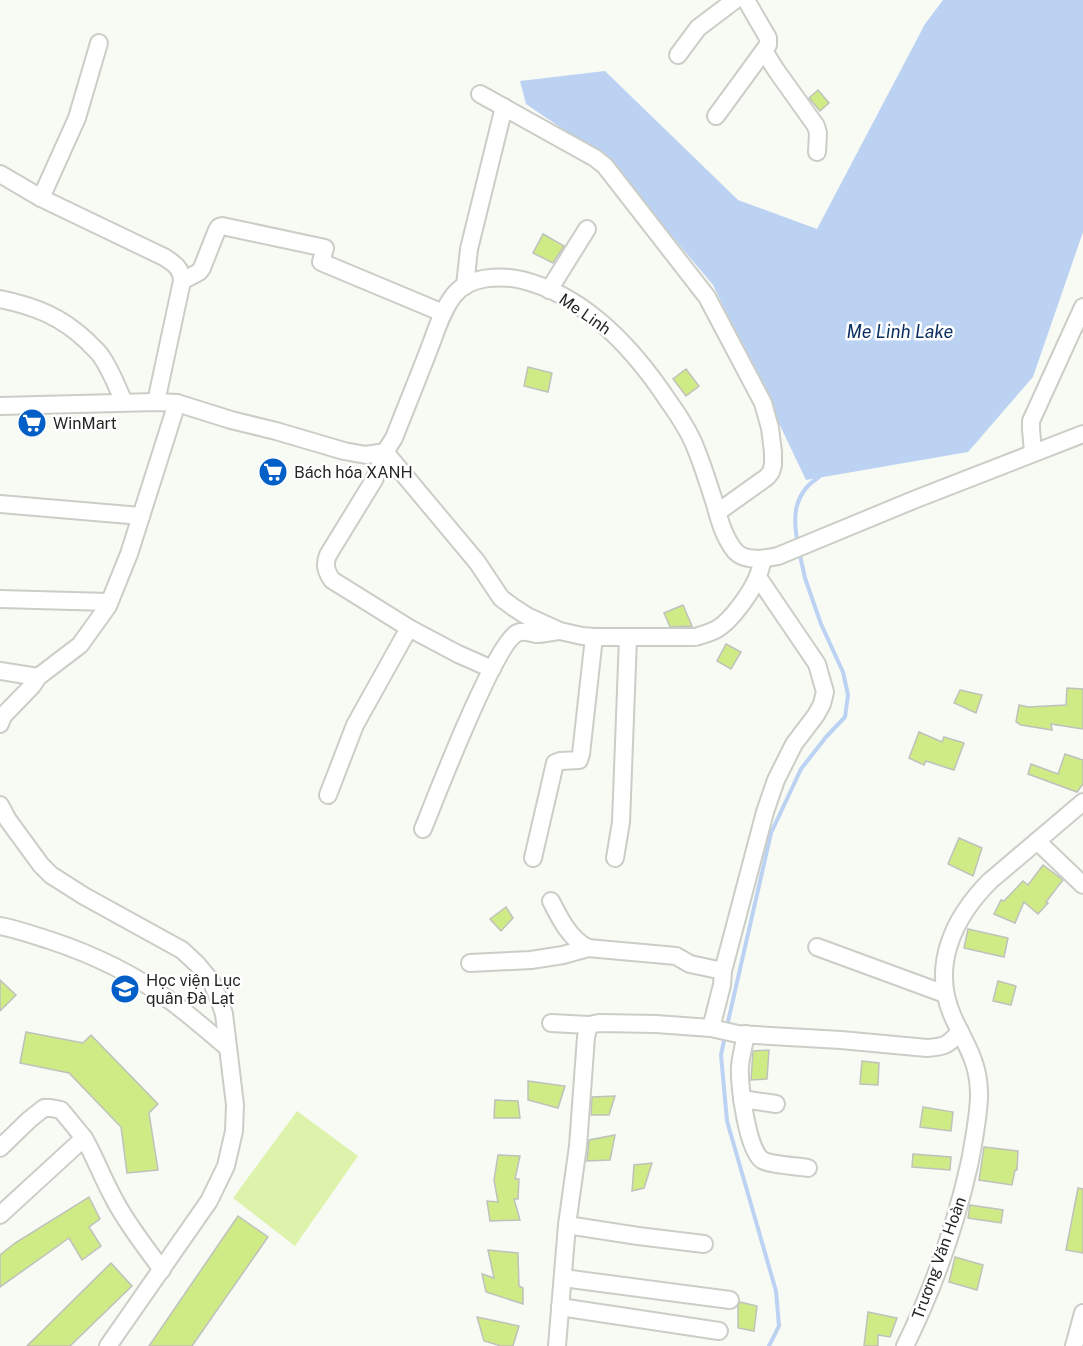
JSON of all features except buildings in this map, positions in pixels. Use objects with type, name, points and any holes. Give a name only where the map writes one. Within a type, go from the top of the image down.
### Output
[{"type":"street","points":[[678,55],[698,28],[735,0]]},
{"type":"street","points":[[716,116],[768,45],[768,38],[746,0]]},
{"type":"street","points":[[41,198],[76,118],[99,44]]},
{"type":"street","points":[[765,51],[816,126],[817,152]]},
{"type":"street","points":[[480,94],[595,158],[605,166],[707,297],[763,404],[770,428],[773,452],[771,472],[767,477],[717,512]]},
{"type":"street","points":[[492,669],[409,628],[332,580],[325,563],[374,480],[394,438],[443,313],[454,294],[465,286],[469,249],[504,107]]},
{"type":"street","points":[[0,174],[41,198],[164,257],[179,269],[182,281],[156,402]]},
{"type":"street","points":[[182,281],[202,268],[217,230],[222,226],[325,248],[321,262],[443,313]]},
{"type":"street","points":[[549,290],[587,229]]},
{"type":"street","name":"Me Linh","points":[[465,286],[478,280],[494,277],[518,279],[541,285],[572,302],[605,325],[633,352],[678,414],[695,446],[727,540],[737,553],[748,558],[771,558]]},
{"type":"street","points":[[0,299],[26,304],[44,311],[79,334],[100,355],[124,402]]},
{"type":"street","points":[[1033,452],[1031,421],[1083,307]]},
{"type":"street","points":[[0,406],[124,402],[177,403],[344,451],[366,455],[385,453]]},
{"type":"street","points":[[0,724],[3,716],[38,677],[80,645],[110,602],[129,554],[177,403]]},
{"type":"street","points":[[385,453],[477,562],[501,597],[527,616],[560,631],[594,638],[695,637],[718,629],[734,613],[771,558],[1083,434]]},
{"type":"street","points":[[0,504],[141,516]]},
{"type":"street","points":[[716,1030],[723,971],[765,812],[776,780],[794,744],[816,715],[825,692],[817,664],[758,577]]},
{"type":"street","points":[[0,600],[110,602]]},
{"type":"street","points":[[328,795],[355,725],[409,628]]},
{"type":"street","points":[[423,829],[453,753],[492,669],[510,639],[523,632],[560,631]]},
{"type":"street","points":[[533,858],[555,763],[579,760],[581,754],[594,638]]},
{"type":"street","points":[[615,858],[621,822],[628,638]]},
{"type":"street","points":[[0,671],[38,677]]},
{"type":"street","name":"Trương Văn Hoàn","points":[[906,1346],[930,1291],[954,1224],[977,1126],[979,1080],[976,1066],[951,1014],[945,994],[944,963],[949,943],[968,906],[990,881],[1083,802]]},
{"type":"street","points":[[0,805],[8,820],[51,875],[84,896],[182,950],[211,981],[224,1014],[235,1105],[234,1131],[226,1167],[209,1201],[108,1346]]},
{"type":"street","points":[[1037,841],[1083,885]]},
{"type":"street","points":[[551,901],[573,937],[588,948]]},
{"type":"street","points":[[0,926],[56,942],[118,968],[170,1000],[228,1048]]},
{"type":"street","points":[[817,947],[945,994]]},
{"type":"street","points":[[470,963],[531,960],[588,948],[676,956],[690,964],[723,971]]},
{"type":"street","points":[[550,1023],[634,1023],[927,1048],[946,1045],[960,1031]]},
{"type":"street","points":[[557,1346],[567,1225],[578,1146],[586,1037],[589,1024]]},
{"type":"street","points":[[742,1034],[740,1090],[756,1152],[760,1159],[766,1162],[808,1168]]},
{"type":"street","points":[[742,1099],[776,1104]]},
{"type":"street","points":[[0,1148],[44,1108],[61,1110],[84,1138],[112,1196],[162,1270]]},
{"type":"street","points":[[0,1215],[84,1138]]},
{"type":"street","points":[[567,1225],[704,1244]]},
{"type":"street","points":[[563,1278],[730,1300]]},
{"type":"street","points":[[560,1307],[719,1331]]},
{"type":"street","points":[[1074,1346],[1083,1314]]},
{"type":"green space","points":[[297,1111],[358,1156],[295,1246],[233,1198]]},
{"type":"water","name":"Me Linh Lake","points":[[943,0],[1083,0],[1083,232],[1033,377],[968,452],[806,480],[713,285],[607,159],[526,104],[520,81],[605,71],[738,200],[817,229],[925,24]]},
{"type":"waterway","points":[[798,544],[795,524],[797,506],[804,490],[819,477]]},
{"type":"waterway","points":[[727,1026],[771,833],[801,769],[845,717],[848,695],[843,672],[821,624],[805,578],[799,551]]},
{"type":"waterway","points":[[725,1036],[721,1055],[727,1121],[776,1291],[779,1326],[769,1346]]},
{"type":"place","name":"WinMart","points":[[32,423]]},
{"type":"place","name":"Bách hóa XANH","points":[[273,472]]},
{"type":"place","name":"Học viện Lục quân Đà Lạt","points":[[125,989]]}]
